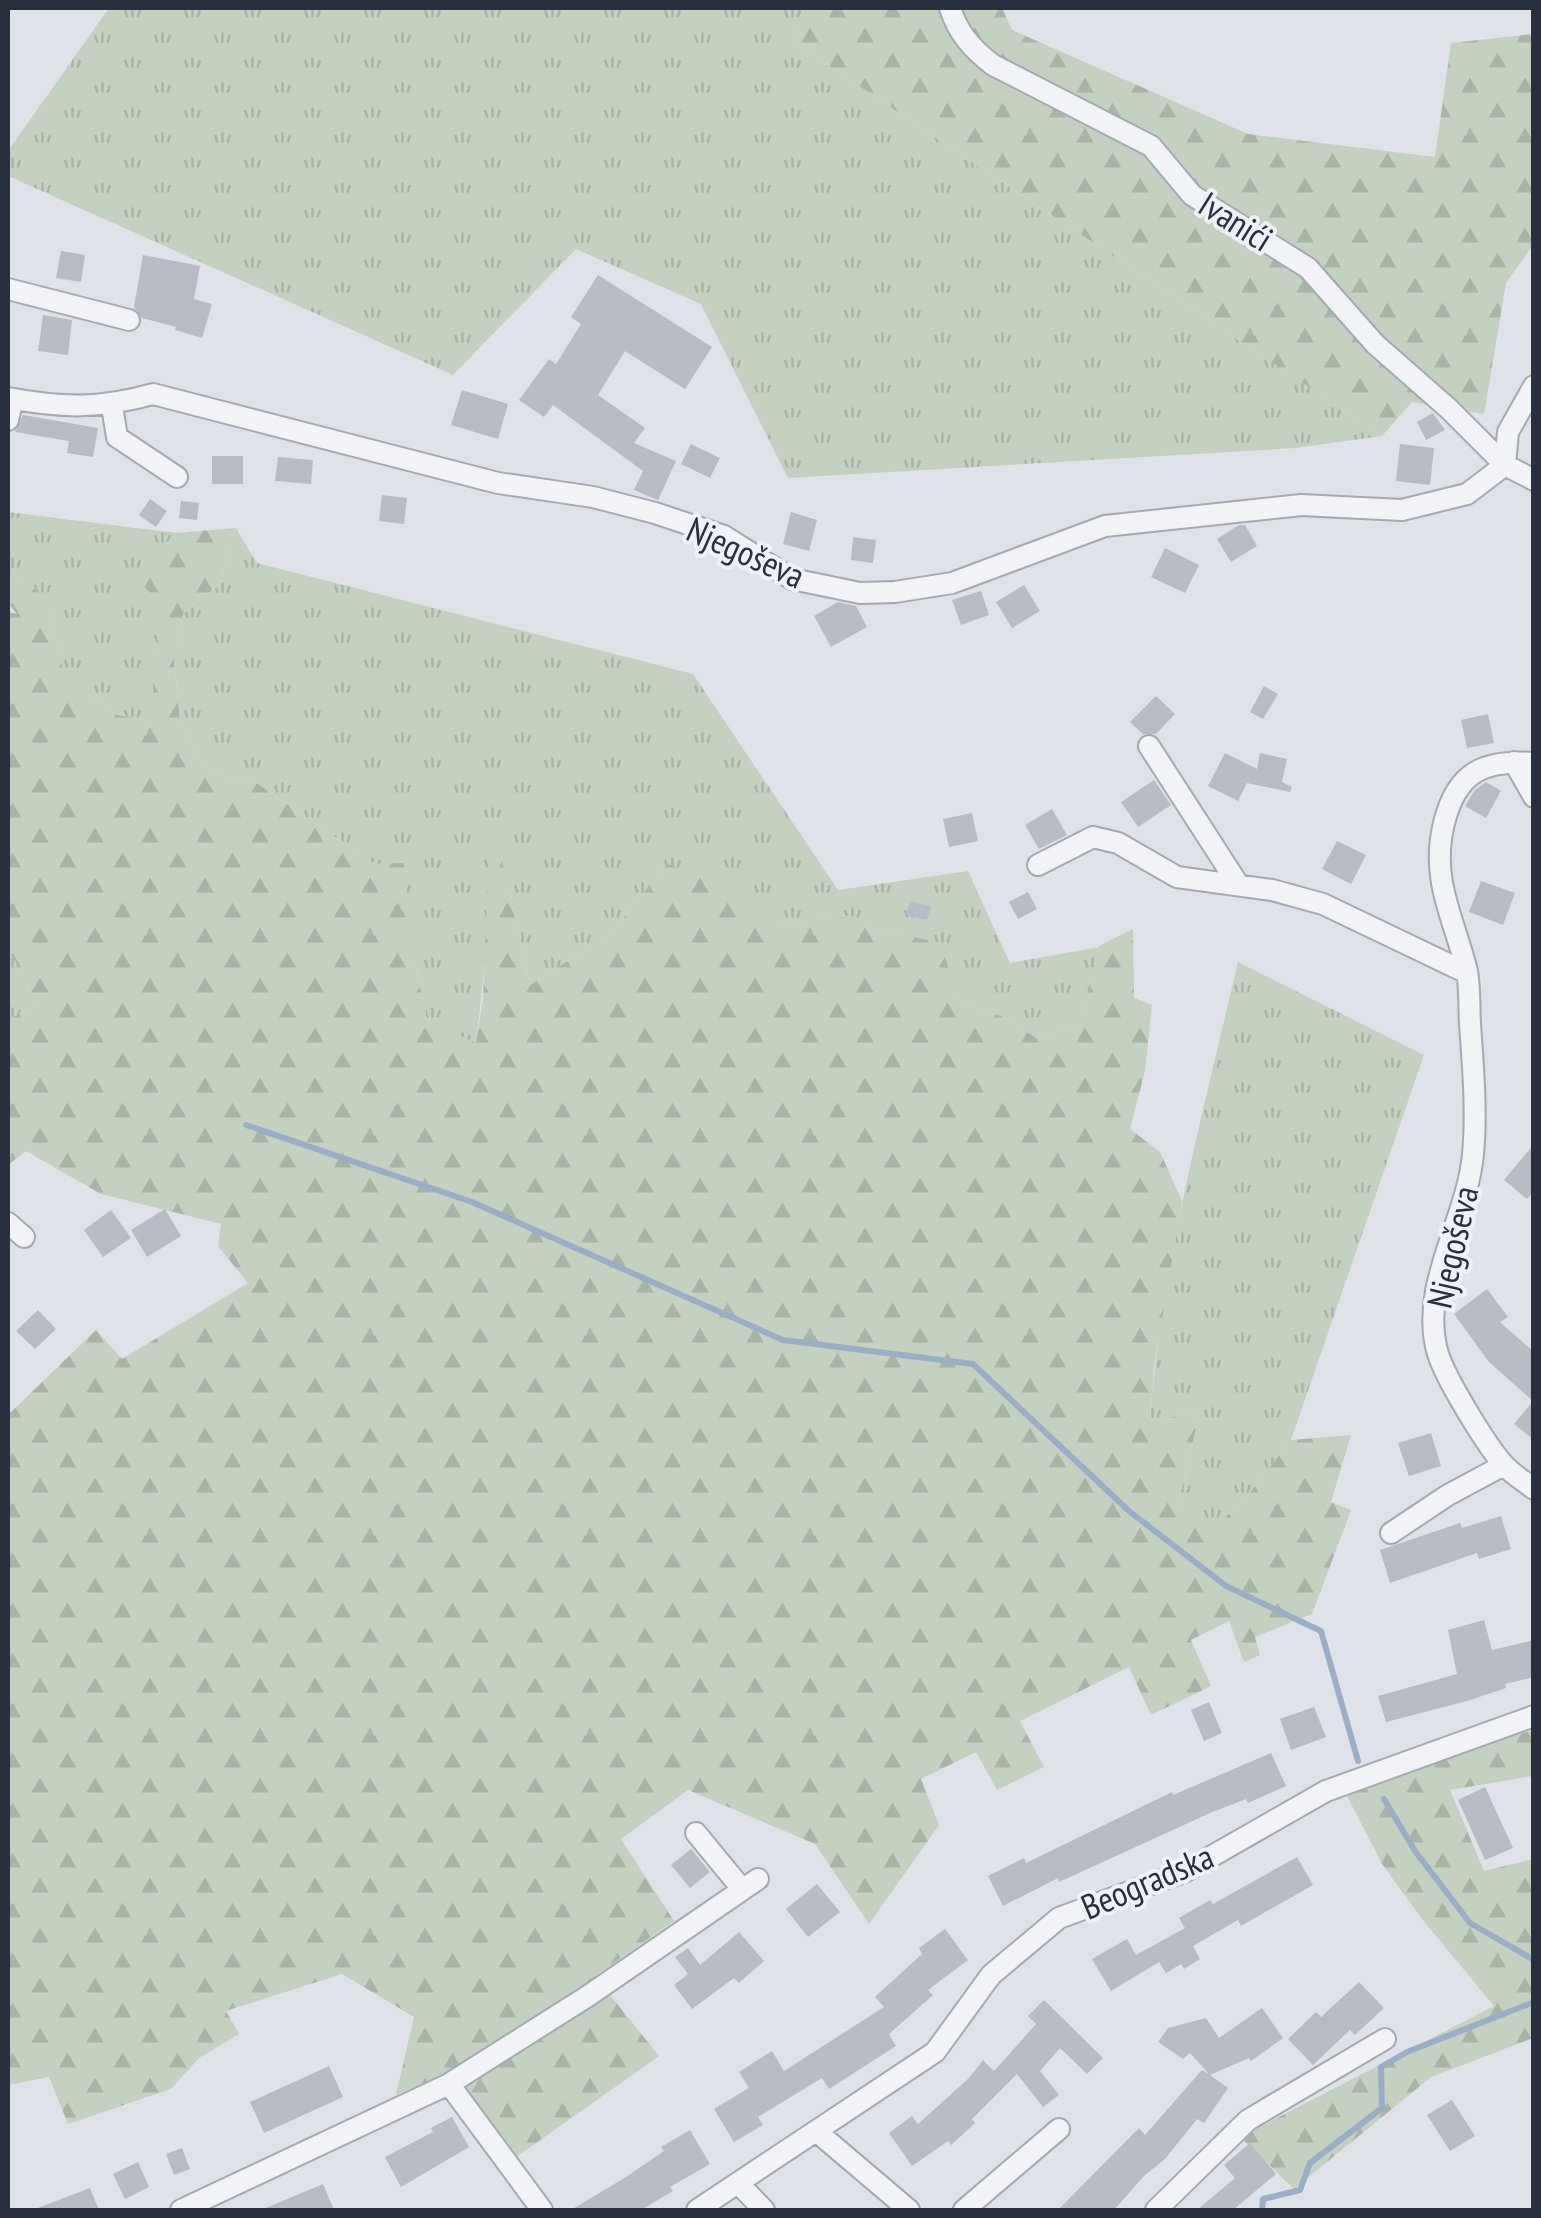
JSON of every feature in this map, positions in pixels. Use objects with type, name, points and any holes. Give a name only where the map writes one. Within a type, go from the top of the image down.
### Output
[{"type":"street","name":"Ivanići","points":[[950,8],[955,24],[971,48],[993,65],[1151,146],[1192,196],[1308,268],[1375,344],[1450,409],[1504,465]]},
{"type":"street","points":[[8,289],[129,320]]},
{"type":"street","points":[[1534,386],[1508,432],[1504,465],[1534,480]]},
{"type":"street","name":"Njegoševa","points":[[10,398],[72,408],[112,406],[154,394],[498,483],[593,497],[724,536],[792,579],[860,593],[952,583],[1105,526],[1300,504],[1368,510],[1413,508],[1467,494],[1504,465]]},
{"type":"street","points":[[8,420],[10,398]]},
{"type":"street","points":[[112,406],[118,437],[177,477]]},
{"type":"street","points":[[1148,746],[1238,884]]},
{"type":"street","points":[[1524,763],[1534,797]]},
{"type":"street","name":"Njegoševa","points":[[1524,763],[1481,766],[1460,786],[1444,820],[1439,868],[1442,888],[1467,973],[1473,1155],[1432,1313],[1438,1355],[1504,1465],[1534,1489]]},
{"type":"street","points":[[1038,865],[1093,837],[1118,843],[1177,876],[1238,884],[1324,904],[1467,973]]},
{"type":"street","points":[[1391,1533],[1448,1495],[1504,1465]]},
{"type":"street","name":"Beogradska","points":[[697,2210],[935,2052],[991,1975],[1060,1918],[1186,1871],[1326,1791],[1534,1716]]},
{"type":"street","points":[[180,2210],[449,2084],[588,1996],[750,1884],[696,1833]]},
{"type":"street","points":[[1156,2210],[1248,2120],[1386,2039]]},
{"type":"street","points":[[449,2084],[542,2210]]},
{"type":"street","points":[[964,2210],[1059,2129]]},
{"type":"street","points":[[816,2131],[909,2210]]},
{"type":"street","points":[[738,2183],[764,2210]]},
{"type":"green space","points":[[109,8],[802,8],[796,44],[1382,436],[1296,448],[788,478],[701,304],[576,249],[453,375],[8,176],[8,151]]},
{"type":"green space","points":[[802,8],[1002,8],[1012,30],[1248,134],[1435,157],[1451,43],[1533,34],[1533,245],[1506,283],[1484,414],[1412,402],[1382,436],[796,44]]},
{"type":"green space","points":[[8,512],[176,533],[136,576],[166,609],[153,655],[154,721],[117,715],[93,697],[70,703],[47,599],[8,568]]},
{"type":"green space","points":[[236,528],[257,563],[693,674],[838,890],[968,871],[1010,963],[1099,947],[1079,1024],[1038,1039],[1001,1016],[958,1001],[940,943],[874,928],[852,916],[776,924],[667,864],[610,934],[530,985],[498,843],[476,1044],[427,1020],[414,957],[375,864],[258,784],[207,771],[180,720],[174,662],[183,614],[218,586]]},
{"type":"green space","points":[[236,528],[218,586],[183,614],[174,662],[180,720],[207,771],[258,784],[375,864],[404,863],[414,957],[427,1020],[476,1043],[483,998],[489,850],[498,842],[530,985],[610,934],[667,864],[758,896],[776,924],[852,916],[874,928],[941,943],[958,1001],[1001,1016],[1038,1039],[1079,1024],[1099,946],[1133,929],[1134,998],[1152,1005],[1145,1071],[1130,1129],[1160,1152],[1182,1201],[1154,1366],[1150,1421],[1200,1412],[1178,1504],[1206,1533],[1241,1504],[1291,1440],[1351,1435],[1331,1502],[1351,1510],[1312,1614],[1255,1637],[1260,1655],[1244,1662],[1229,1621],[1191,1640],[1211,1686],[1151,1715],[1129,1667],[1020,1721],[1044,1767],[997,1790],[976,1752],[921,1779],[939,1825],[869,1924],[815,1844],[688,1790],[621,1839],[674,1921],[595,1976],[659,2056],[515,2158],[448,2072],[396,2095],[414,2017],[342,1974],[226,2011],[239,2034],[199,2058],[171,2089],[68,2124],[49,2077],[8,2085],[8,1415],[96,1330],[122,1359],[248,1283],[218,1246],[221,1224],[101,1194],[26,1151],[8,1165],[8,1020],[36,1004],[8,948],[8,612],[17,614],[8,603],[8,568],[47,599],[70,702],[93,697],[117,715],[153,721],[153,655],[165,610],[135,576],[176,533]]},
{"type":"green space","points":[[8,948],[36,1004],[8,1020]]},
{"type":"green space","points":[[1238,962],[1424,1055],[1291,1440],[1241,1504],[1206,1534],[1178,1504],[1200,1412],[1150,1421],[1173,1247]]},
{"type":"green space","points":[[1533,1730],[1533,1776],[1450,1790],[1484,1871],[1533,1859],[1533,2038],[1431,2077],[1294,2189],[1240,2137],[1494,2006],[1382,1864],[1347,1796],[1423,1765]]},
{"type":"building","points":[[61,251],[85,255],[81,282],[56,278]]},
{"type":"building","points":[[143,255],[200,266],[194,299],[212,304],[202,338],[142,318],[134,307]]},
{"type":"building","points":[[598,275],[712,347],[685,389],[625,351],[598,395],[645,428],[634,443],[676,461],[658,500],[634,490],[643,471],[553,405],[544,417],[519,400],[549,359],[556,364],[581,324],[571,317]]},
{"type":"building","points":[[43,315],[72,320],[68,355],[38,351]]},
{"type":"building","points":[[462,390],[508,404],[498,439],[451,425]]},
{"type":"building","points":[[1433,413],[1445,430],[1426,440],[1417,422]]},
{"type":"building","points":[[23,415],[98,428],[93,457],[67,453],[69,441],[15,432]]},
{"type":"building","points":[[691,444],[720,458],[710,478],[681,464]]},
{"type":"building","points":[[1400,444],[1434,448],[1430,485],[1396,481]]},
{"type":"building","points":[[212,456],[243,456],[243,484],[212,484]]},
{"type":"building","points":[[278,457],[313,460],[311,484],[275,481]]},
{"type":"building","points":[[382,495],[407,498],[404,524],[379,521]]},
{"type":"building","points":[[150,499],[167,511],[156,527],[139,515]]},
{"type":"building","points":[[181,501],[199,503],[197,520],[179,518]]},
{"type":"building","points":[[791,512],[817,520],[809,551],[783,544]]},
{"type":"building","points":[[1245,525],[1257,546],[1231,562],[1217,539]]},
{"type":"building","points":[[853,537],[876,540],[873,563],[851,560]]},
{"type":"building","points":[[1165,548],[1199,565],[1185,593],[1151,577]]},
{"type":"building","points":[[1024,585],[1040,611],[1012,628],[996,602]]},
{"type":"building","points":[[981,591],[989,615],[961,625],[952,600]]},
{"type":"building","points":[[838,602],[856,606],[867,627],[831,647],[814,616]]},
{"type":"building","points":[[1264,686],[1278,694],[1263,719],[1250,712]]},
{"type":"building","points":[[1156,696],[1175,714],[1156,734],[1143,734],[1130,722]]},
{"type":"building","points":[[1488,714],[1494,743],[1467,748],[1461,720]]},
{"type":"building","points":[[1225,753],[1257,769],[1260,753],[1287,759],[1282,782],[1292,787],[1290,792],[1247,783],[1238,801],[1208,786]]},
{"type":"building","points":[[1154,780],[1171,805],[1138,827],[1121,802]]},
{"type":"building","points":[[1486,782],[1501,791],[1486,818],[1465,806],[1475,790]]},
{"type":"building","points":[[1052,809],[1067,835],[1039,849],[1025,825]]},
{"type":"building","points":[[972,813],[978,841],[949,847],[943,819]]},
{"type":"building","points":[[1337,841],[1366,855],[1351,884],[1322,869]]},
{"type":"building","points":[[1481,881],[1515,893],[1503,925],[1469,912]]},
{"type":"building","points":[[1028,892],[1037,909],[1018,919],[1009,902]]},
{"type":"building","points":[[910,901],[931,906],[927,920],[906,915]]},
{"type":"building","points":[[1534,1144],[1534,1191],[1527,1199],[1504,1180]]},
{"type":"building","points":[[165,1209],[181,1236],[147,1257],[131,1230]]},
{"type":"building","points":[[111,1210],[131,1238],[103,1257],[84,1230]]},
{"type":"building","points":[[1487,1289],[1508,1317],[1500,1322],[1534,1352],[1534,1440],[1514,1424],[1533,1401],[1489,1362],[1454,1314]]},
{"type":"building","points":[[38,1310],[56,1329],[35,1349],[16,1331]]},
{"type":"building","points":[[1431,1433],[1441,1466],[1409,1476],[1398,1443]]},
{"type":"building","points":[[1501,1516],[1511,1549],[1479,1559],[1477,1553],[1390,1583],[1380,1550],[1460,1523],[1462,1528]]},
{"type":"building","points":[[1484,1620],[1492,1650],[1534,1640],[1534,1677],[1505,1684],[1506,1688],[1467,1701],[1386,1722],[1378,1696],[1457,1674],[1448,1630]]},
{"type":"building","points":[[1209,1702],[1222,1733],[1204,1741],[1191,1710]]},
{"type":"building","points":[[1314,1707],[1326,1737],[1291,1750],[1280,1719]]},
{"type":"building","points":[[1271,1753],[1286,1786],[1248,1803],[1246,1799],[1210,1813],[1059,1882],[1058,1878],[1003,1906],[988,1876],[1024,1858],[1026,1863],[1172,1792],[1173,1795]]},
{"type":"building","points":[[1485,1787],[1513,1848],[1485,1860],[1458,1800]]},
{"type":"building","points":[[691,1849],[710,1872],[690,1888],[671,1865]]},
{"type":"building","points":[[1297,1857],[1313,1885],[1241,1926],[1238,1920],[1193,1946],[1200,1959],[1184,1969],[1181,1964],[1166,1973],[1159,1962],[1111,1991],[1092,1959],[1127,1939],[1136,1955],[1185,1928],[1179,1918],[1210,1900],[1213,1904]]},
{"type":"building","points":[[817,1884],[840,1912],[808,1937],[786,1909]]},
{"type":"building","points":[[945,1929],[968,1960],[928,1990],[933,1995],[889,2034],[896,2046],[829,2089],[822,2078],[758,2117],[763,2125],[734,2142],[714,2109],[749,2088],[739,2072],[772,2051],[784,2071],[884,2007],[875,1997],[922,1954],[919,1948]]},
{"type":"building","points":[[739,1932],[764,1961],[739,1983],[734,1978],[692,2009],[674,1985],[688,1974],[675,1957],[688,1948],[700,1965]]},
{"type":"building","points":[[1359,1982],[1384,2008],[1355,2035],[1350,2030],[1313,2065],[1288,2039],[1316,2012],[1321,2017]]},
{"type":"building","points":[[1044,2000],[1103,2058],[1087,2074],[1060,2048],[1040,2071],[1059,2095],[1043,2107],[1017,2074],[951,2145],[948,2141],[912,2166],[889,2133],[912,2116],[918,2124],[969,2078],[983,2060],[994,2071],[1036,2024],[1028,2016]]},
{"type":"building","points":[[1262,2008],[1283,2038],[1251,2061],[1249,2058],[1210,2075],[1228,2088],[1204,2123],[1197,2119],[1165,2159],[1114,2210],[1058,2210],[1139,2128],[1145,2135],[1202,2070],[1209,2074],[1190,2053],[1183,2059],[1158,2042],[1168,2028],[1206,2018],[1219,2038]]},
{"type":"building","points":[[329,2066],[343,2097],[264,2133],[250,2102]]},
{"type":"building","points":[[1452,2100],[1475,2136],[1450,2151],[1427,2115]]},
{"type":"building","points":[[452,2117],[469,2147],[401,2187],[385,2157],[433,2132],[431,2128]]},
{"type":"building","points":[[690,2130],[710,2164],[670,2187],[673,2191],[641,2210],[571,2210],[626,2177],[664,2151],[661,2147]]},
{"type":"building","points":[[1250,2143],[1276,2174],[1233,2210],[1197,2210],[1235,2178],[1224,2165]]},
{"type":"building","points":[[182,2148],[190,2169],[174,2175],[166,2154]]},
{"type":"building","points":[[138,2162],[149,2187],[125,2199],[113,2174]]},
{"type":"building","points":[[323,2184],[334,2210],[261,2210]]},
{"type":"building","points":[[90,2188],[99,2210],[35,2210],[35,2209]]},
{"type":"waterway","points":[[246,1125],[472,1202],[783,1340],[973,1364],[1129,1511],[1226,1586],[1321,1631],[1358,1761]]},
{"type":"waterway","points":[[1384,1799],[1415,1851],[1470,1923],[1534,1960]]},
{"type":"waterway","points":[[1262,2210],[1263,2199],[1300,2190],[1310,2163],[1382,2108],[1381,2067],[1407,2052],[1534,2002]]}]
